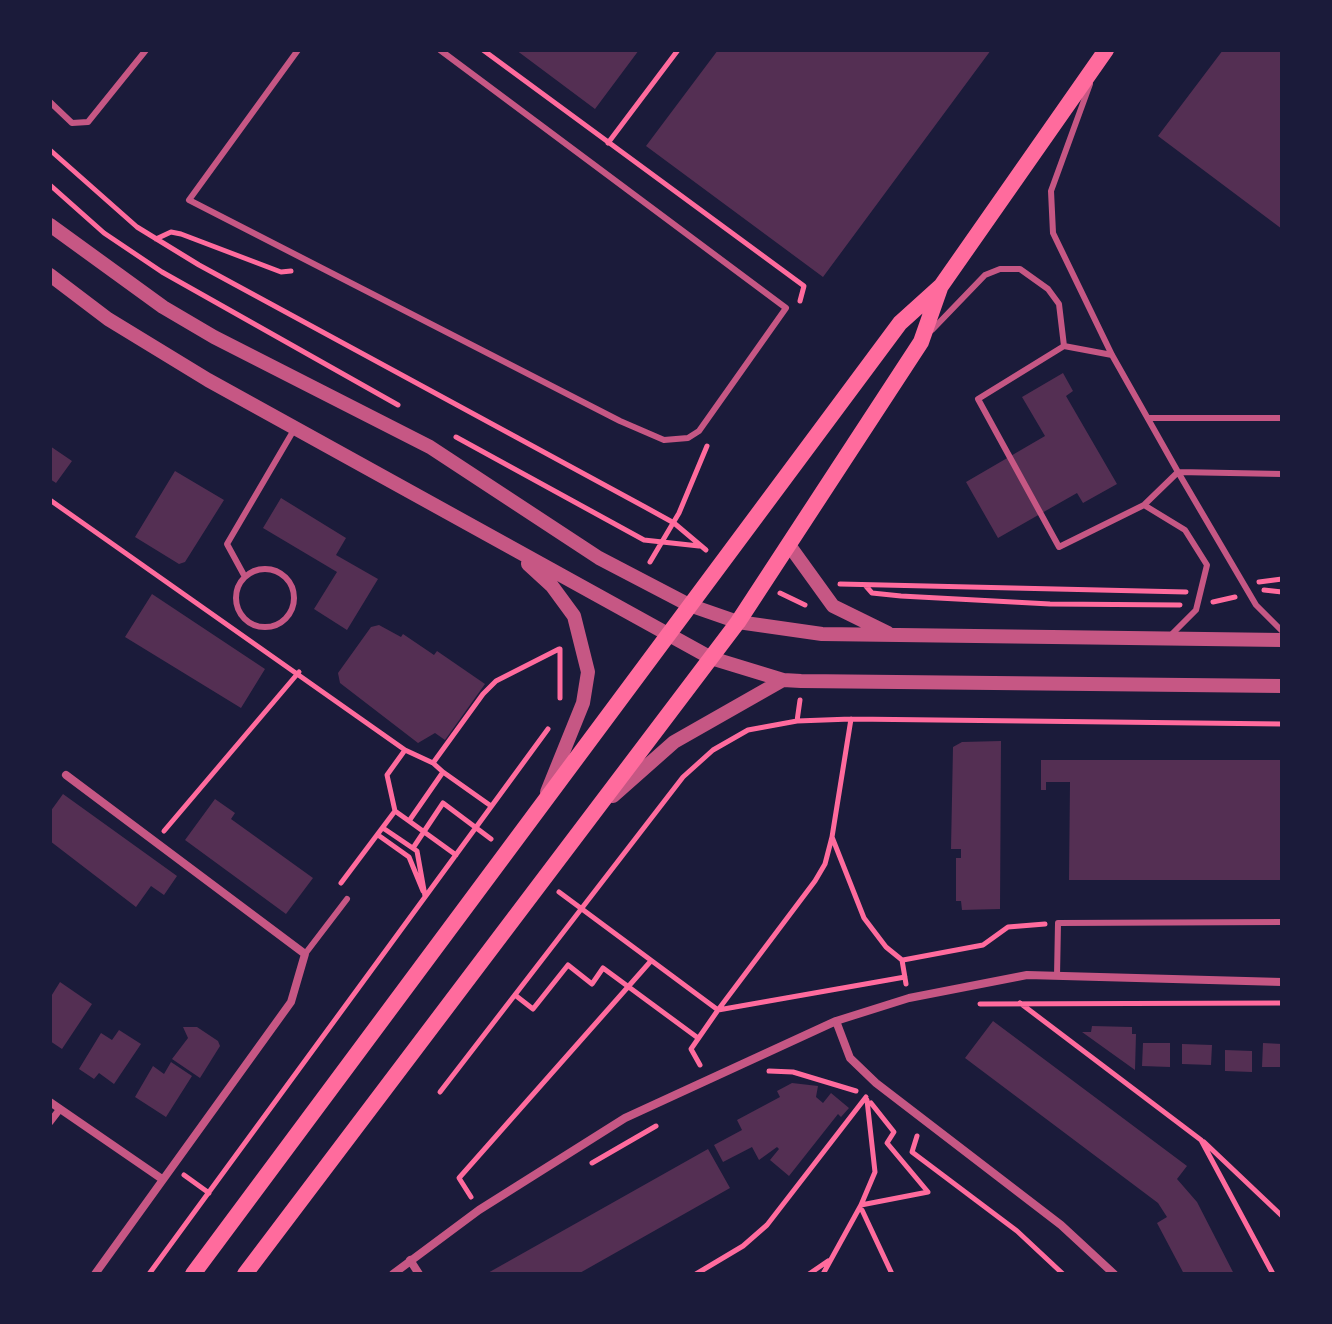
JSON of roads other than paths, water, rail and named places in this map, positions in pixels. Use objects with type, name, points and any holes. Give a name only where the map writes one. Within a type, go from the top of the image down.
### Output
[{"type":"main road","points":[[193,1274],[900,323],[941,286],[1103,55]]},
{"type":"main road","points":[[245,1274],[738,622],[921,342],[941,286]]},
{"type":"street","points":[[50,225],[163,307],[316,391],[430,447],[599,558],[689,605],[738,622],[804,633],[1282,640]]},
{"type":"street","points":[[50,276],[108,319],[295,428],[516,553],[711,658],[783,680],[1282,686]]},
{"type":"street","points":[[789,545],[833,606],[896,636]]},
{"type":"street","points":[[516,553],[552,586],[574,616],[588,672],[583,703],[545,797]]},
{"type":"street","points":[[601,807],[674,742],[783,680]]},
{"type":"street","points":[[66,775],[305,954],[291,1002],[95,1274]]},
{"type":"street","points":[[393,1274],[479,1210],[625,1118],[836,1021],[909,998],[1027,975],[1282,982]]},
{"type":"street","points":[[836,1021],[850,1058],[876,1083],[1061,1225],[1114,1274]]},
{"type":"street","points":[[50,1102],[162,1179]]},
{"type":"street","points":[[50,1122],[60,1109]]},
{"type":"street","points":[[410,1260],[419,1274]]},
{"type":"lane","points":[[50,102],[72,123],[88,122],[146,50]]},
{"type":"lane","points":[[298,50],[189,200],[620,421],[664,440],[677,442],[699,431],[786,308],[440,50]]},
{"type":"lane","points":[[1103,55],[1057,168],[1051,208],[1053,233],[1112,355],[1178,472],[1250,594],[1282,631]]},
{"type":"lane","points":[[921,342],[985,275],[1000,269],[1020,269],[1048,289],[1059,304],[1064,346]]},
{"type":"lane","points":[[1112,355],[1064,346],[978,399],[1059,547],[1144,505],[1178,472],[1282,474]]},
{"type":"lane","points":[[1148,418],[1282,418]]},
{"type":"lane","points":[[245,577],[227,544],[295,428]]},
{"type":"lane","points":[[1144,505],[1191,537],[1207,565],[1198,604],[1168,638]]},
{"type":"lane","points":[[263,569],[273,570],[289,581],[295,599],[293,608],[281,623],[263,628],[245,620],[239,613],[236,593],[245,577],[263,569]]},
{"type":"lane","points":[[305,954],[347,899]]},
{"type":"lane","points":[[1057,976],[1058,923],[1282,922]]}]
